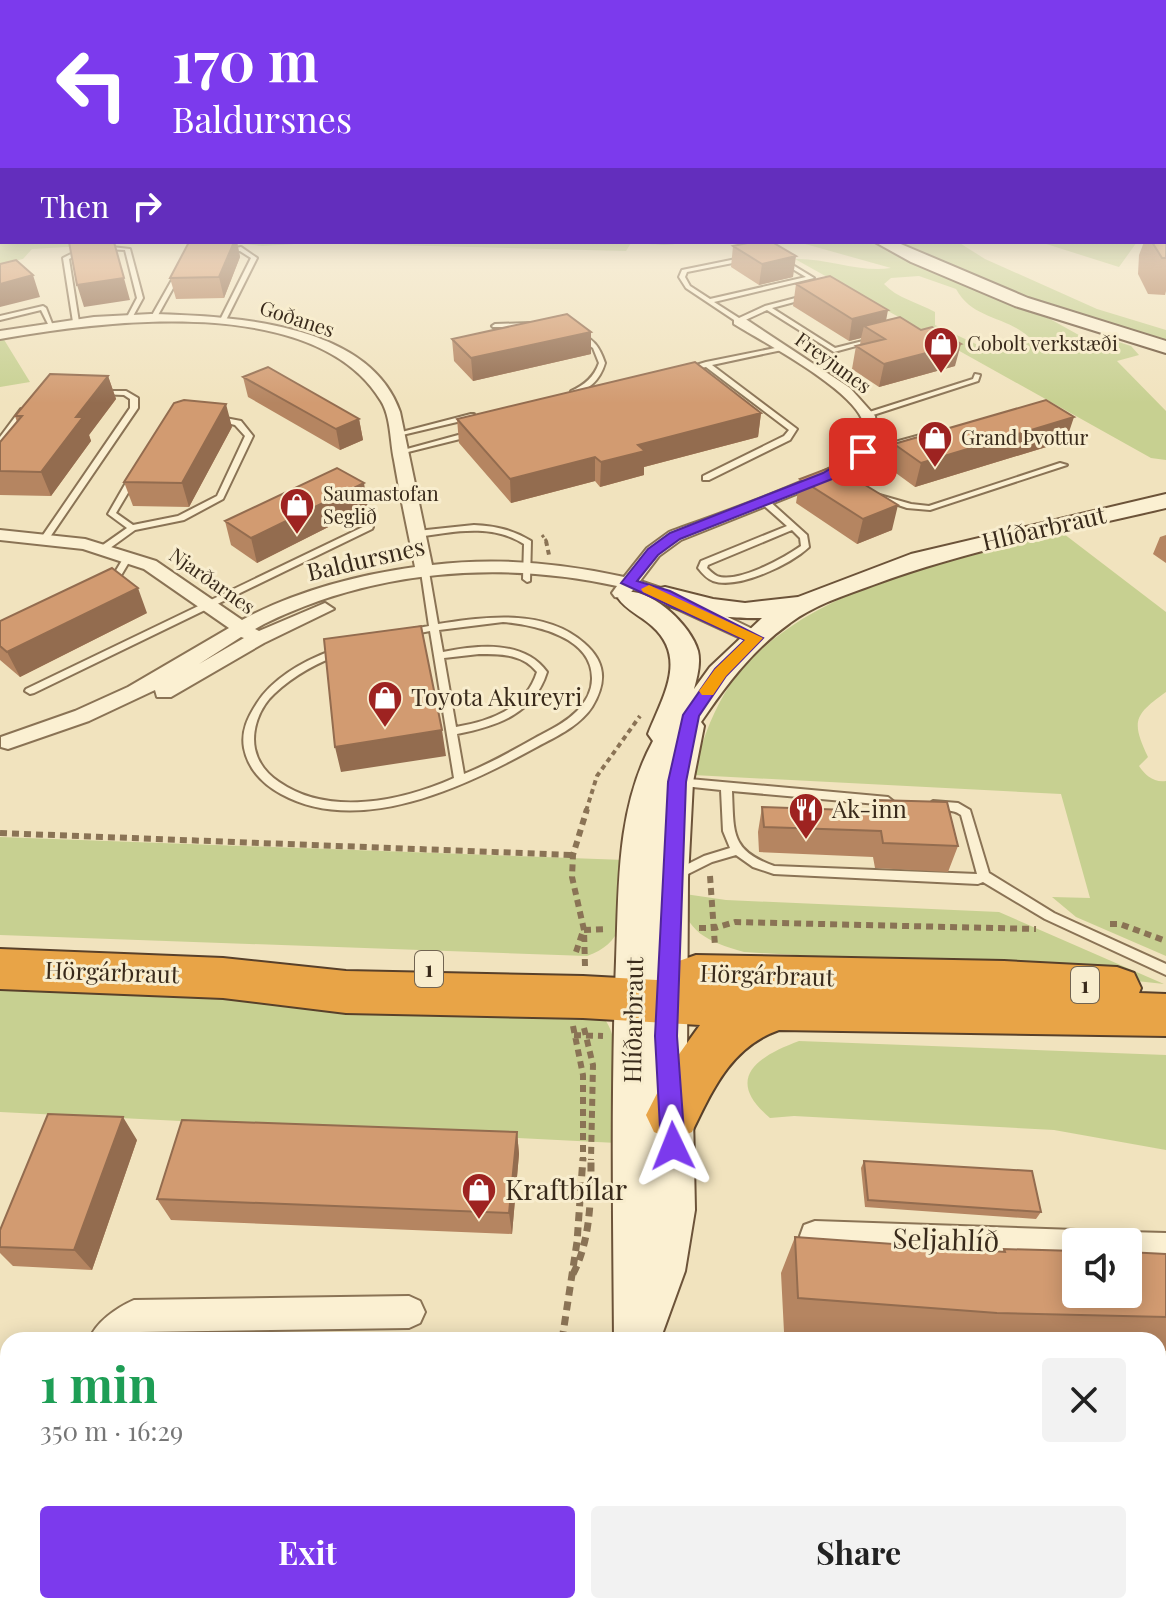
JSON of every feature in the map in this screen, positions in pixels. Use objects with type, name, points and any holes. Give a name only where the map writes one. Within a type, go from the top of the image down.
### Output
[{"type":"highway","name":"Hörgárbraut","points":[[0,969],[223,978],[346,992],[645,975],[1004,981],[1100,986],[1166,996]]},
{"type":"highway","name":"Hörgárbraut","points":[[645,975],[787,1009],[1166,1015]]},
{"type":"highway","points":[[673,1115],[702,1058],[716,1039],[746,1018],[787,1009]]},
{"type":"street","points":[[905,252],[972,284],[1048,313],[1166,347]]},
{"type":"street","name":"Goðanes","points":[[0,335],[51,325],[130,317],[223,320],[293,334],[344,356],[379,386],[393,411],[426,578]]},
{"type":"street","name":"Freyjunes","points":[[739,321],[843,390],[867,414],[871,423],[870,441],[863,452]]},
{"type":"street","points":[[660,776],[687,663],[680,636],[626,592],[653,552],[675,536],[764,501],[834,479],[863,452]]},
{"type":"street","name":"Hlíðarbraut","points":[[637,1332],[632,1177],[645,975],[637,860],[643,802],[691,715],[720,673],[781,616],[827,593],[920,559],[1166,501]]},
{"type":"street","name":"Njarðarnes","points":[[0,535],[45,538],[103,549],[150,565],[250,633]]},
{"type":"street","name":"Baldursnes","points":[[4,743],[62,732],[154,698],[250,633],[426,578],[527,572],[626,592],[665,595],[750,644]]},
{"type":"street","name":"Baldursnes","points":[[626,592],[683,619],[750,644]]},
{"type":"street","points":[[665,595],[736,612],[780,608],[827,593]]},
{"type":"street","name":"Hlíðarbraut","points":[[640,1332],[663,1271],[673,1210],[673,1115],[667,1063],[645,975],[671,878],[660,776]]},
{"type":"street","name":"Seljahlíð","points":[[815,1236],[1062,1245]]},
{"type":"street","points":[[1142,1247],[1166,1248]]},
{"type":"street","points":[[115,1332],[134,1316],[409,1312]]},
{"type":"lane","points":[[76,322],[66,258],[77,252]]},
{"type":"lane","points":[[128,252],[140,298],[130,317]]},
{"type":"lane","points":[[223,320],[254,258],[246,252]]},
{"type":"lane","points":[[755,257],[684,271],[682,277],[688,287],[739,321],[767,307],[822,293]]},
{"type":"lane","points":[[154,317],[187,259]]},
{"type":"lane","points":[[709,301],[811,278],[780,260]]},
{"type":"lane","points":[[767,307],[834,350],[878,339]]},
{"type":"lane","points":[[0,318],[43,308],[51,325]]},
{"type":"lane","points":[[495,326],[544,326]]},
{"type":"lane","points":[[566,331],[596,347],[602,363],[598,374],[584,389],[568,393]]},
{"type":"lane","points":[[676,371],[780,349]]},
{"type":"lane","points":[[706,364],[793,429],[787,438],[706,478]]},
{"type":"lane","points":[[867,414],[976,380],[977,375]]},
{"type":"lane","points":[[45,538],[134,408],[134,398],[126,393],[95,393]]},
{"type":"lane","points":[[0,442],[32,402]]},
{"type":"lane","points":[[398,434],[475,415]]},
{"type":"lane","points":[[103,549],[132,528],[181,518],[220,497],[249,436],[238,423],[204,417]]},
{"type":"lane","points":[[400,452],[479,431]]},
{"type":"lane","points":[[863,452],[935,433]]},
{"type":"lane","points":[[132,528],[112,514],[141,465]]},
{"type":"lane","points":[[867,492],[910,506],[930,508],[1063,465]]},
{"type":"lane","points":[[764,501],[793,527],[804,537],[805,547],[794,557],[731,580],[716,579],[702,568],[704,563],[793,527]]},
{"type":"lane","points":[[30,691],[369,527]]},
{"type":"lane","points":[[417,534],[484,528],[512,534],[528,543],[527,572]]},
{"type":"lane","points":[[97,592],[111,585],[128,557]]},
{"type":"lane","points":[[426,578],[460,781]]},
{"type":"lane","points":[[503,619],[536,622],[575,640],[592,659],[596,670],[593,695],[576,717],[500,763],[460,781],[382,803],[322,804],[304,800],[274,785],[263,775],[250,751],[250,724],[269,692],[288,676],[321,659],[370,643],[434,628],[503,619]]},
{"type":"lane","points":[[439,656],[468,650],[499,651],[530,659],[542,672],[536,688],[517,708],[487,723],[452,731]]},
{"type":"lane","points":[[660,776],[726,788],[896,802]]},
{"type":"lane","points":[[726,788],[729,842],[735,851],[756,865],[774,870],[966,881],[984,876]]},
{"type":"lane","points":[[927,804],[958,807],[966,813],[984,876],[1017,900],[1166,970]]},
{"type":"lane","points":[[671,878],[708,859],[735,851]]},
{"type":"path","points":[[586,953],[572,877],[573,855],[597,776],[643,712]]},
{"type":"path","points":[[0,833],[573,855]]},
{"type":"path","points":[[708,859],[715,928]]},
{"type":"path","points":[[684,928],[715,928],[735,922],[1026,929],[1120,924],[1166,941]]},
{"type":"path","points":[[584,930],[645,975]]},
{"type":"path","points":[[576,952],[584,930]]},
{"type":"path","points":[[563,1332],[573,1274],[584,1116],[583,1070],[573,1022]]},
{"type":"path","points":[[573,1274],[582,1257],[587,1232],[591,1183],[593,1079],[584,1024]]},
{"type":"path","points":[[574,1035],[585,1036]]},
{"type":"green space","points":[[0,252],[29,252],[23,259],[0,264]]},
{"type":"green space","points":[[835,252],[892,252],[1050,319],[1086,339],[1103,337],[1131,346],[1139,355],[1117,361],[1166,411],[1166,460],[1151,458],[795,259],[891,268]],"holes":[[[919,276],[956,289],[980,312],[1030,338],[1015,350],[978,345],[935,325],[935,312],[884,284],[891,278]]]},
{"type":"green space","points":[[912,252],[974,252],[1097,309],[1166,330],[1166,344],[995,290]]},
{"type":"green space","points":[[1072,252],[1130,252],[1119,267]]},
{"type":"green space","points":[[3,338],[30,382],[0,387],[0,339]]},
{"type":"green space","points":[[1064,534],[1166,612],[1166,692],[1142,713],[1138,727],[1148,757],[1139,766],[1150,778],[1166,781],[1166,956],[1076,917],[1052,897],[1090,898],[1061,794],[693,775],[708,728],[730,685],[759,652],[795,624],[837,601],[929,566]]},
{"type":"green space","points":[[0,837],[625,860],[624,904],[619,929],[612,940],[587,956],[0,935]]},
{"type":"green space","points":[[678,893],[726,900],[999,912],[1164,984],[1017,968],[744,952],[719,944],[700,933],[687,918]]},
{"type":"green space","points":[[0,987],[602,1016],[614,1041],[617,1058],[617,1143],[0,1112]]},
{"type":"green space","points":[[799,1041],[1166,1055],[1166,1150],[1054,1130],[794,1116],[770,1118],[749,1092],[751,1071],[770,1054]]},
{"type":"building","points":[[71,252],[117,252],[124,278],[77,285]]},
{"type":"building","points":[[184,252],[230,252],[219,277],[170,278]]},
{"type":"building","points":[[743,252],[790,252],[796,256],[762,264]]},
{"type":"building","points":[[16,260],[33,275],[0,284],[0,264]]},
{"type":"building","points":[[830,276],[888,310],[852,319],[796,284]]},
{"type":"building","points":[[567,314],[591,332],[471,358],[452,339]]},
{"type":"building","points":[[900,317],[921,330],[932,327],[961,344],[884,364],[856,346],[885,339],[864,326]]},
{"type":"building","points":[[695,362],[761,413],[638,445],[645,451],[601,462],[595,457],[510,479],[457,419]]},
{"type":"building","points":[[268,367],[359,419],[336,429],[243,377]]},
{"type":"building","points":[[50,374],[108,376],[76,417],[83,417],[41,472],[0,471],[0,442],[22,416],[15,416]]},
{"type":"building","points":[[184,400],[226,404],[182,483],[124,482],[174,403]]},
{"type":"building","points":[[1046,400],[1074,417],[921,463],[894,444]]},
{"type":"building","points":[[834,466],[898,505],[863,519],[800,479]]},
{"type":"building","points":[[337,468],[364,483],[251,538],[225,521]]},
{"type":"building","points":[[112,568],[138,588],[7,652],[0,646],[0,621]]},
{"type":"building","points":[[421,626],[442,730],[335,747],[324,639]]},
{"type":"building","points":[[875,800],[947,802],[958,846],[883,843],[881,831],[764,827],[762,807],[877,811]]},
{"type":"building","points":[[48,1114],[123,1117],[74,1250],[0,1247],[0,1230]]},
{"type":"building","points":[[182,1120],[517,1132],[509,1213],[157,1199]]},
{"type":"building","points":[[864,1161],[1032,1171],[1041,1212],[868,1200]]},
{"type":"building","points":[[795,1237],[1005,1252],[1004,1249],[1062,1251],[1062,1308],[1142,1308],[1142,1253],[1166,1254],[1166,1317],[997,1313],[798,1298]]},
{"type":"slow traffic","points":[[649,589],[756,638],[720,673],[708,691]]},
{"type":"place","name":"Cobolt verkstæði","points":[[941,375]]},
{"type":"place","name":"Grand Þvottur","points":[[935,469]]},
{"type":"place","name":"Saumastofan Seglið","points":[[297,536]]},
{"type":"place","name":"Toyota Akureyri","points":[[385,729]]},
{"type":"place","name":"Ak-inn","points":[[806,841]]},
{"type":"place","name":"Kraftbílar","points":[[479,1221]]},
{"type":"route","points":[[673,1146],[666,1036],[677,782],[691,715],[720,673],[756,638],[665,595],[628,583],[653,552],[675,536],[714,518],[828,476],[850,464],[863,452]]}]
